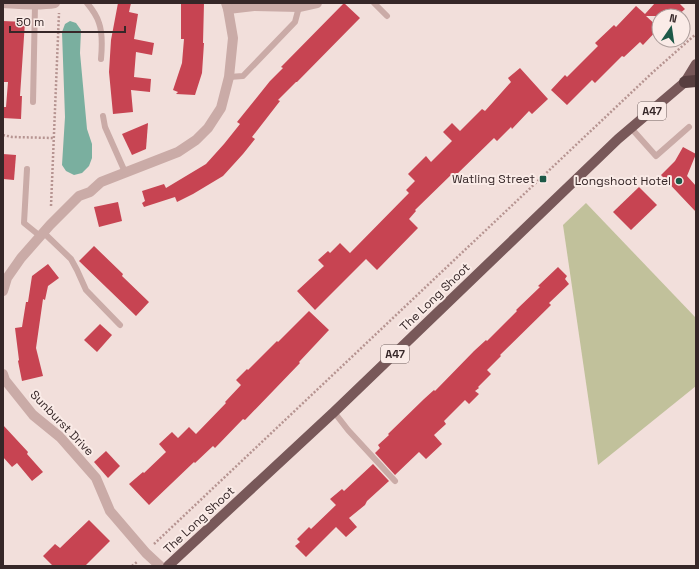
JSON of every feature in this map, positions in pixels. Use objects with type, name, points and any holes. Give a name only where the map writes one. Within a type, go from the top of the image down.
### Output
[{"type":"main road","name":"The Long Shoot","points":[[168,566],[334,412],[613,144],[692,80],[696,64]]},
{"type":"street","points":[[3,3],[35,5],[48,4],[57,7]]},
{"type":"street","points":[[3,290],[5,277],[45,231],[79,196],[90,192],[100,182],[178,152],[196,140],[208,128],[221,108],[229,77],[233,38],[227,6],[299,7],[317,3]]},
{"type":"street","name":"Sunburst Drive","points":[[4,378],[33,415],[60,437],[96,478],[110,511],[146,553],[160,566]]},
{"type":"lane","points":[[87,3],[99,22],[102,59]]},
{"type":"lane","points":[[374,3],[387,16]]},
{"type":"lane","points":[[33,102],[35,5]]},
{"type":"lane","points":[[229,77],[243,76],[295,22],[299,7]]},
{"type":"lane","points":[[103,116],[106,127],[125,172]]},
{"type":"lane","points":[[631,128],[656,156],[689,127]]},
{"type":"lane","points":[[27,169],[24,223],[45,231],[71,259],[86,290],[120,325]]},
{"type":"lane","points":[[334,412],[348,430],[395,481]]},
{"type":"path","points":[[45,231],[54,138],[57,7]]},
{"type":"path","points":[[132,566],[635,89],[696,34]]},
{"type":"path","points":[[3,135],[12,138],[54,138]]},
{"type":"shaded area","points":[[70,21],[76,23],[81,30],[80,53],[87,129],[92,144],[92,158],[89,166],[82,173],[74,175],[66,171],[62,165],[65,117],[62,32],[65,24]]},
{"type":"shaded area","points":[[586,203],[696,318],[696,386],[598,465],[563,225]]},
{"type":"building","points":[[118,3],[131,3],[129,12],[138,14],[134,39],[154,43],[152,55],[136,52],[134,77],[151,79],[150,92],[131,90],[133,112],[113,114],[109,72],[111,40]]},
{"type":"building","points":[[181,3],[204,3],[202,73],[195,95],[176,94],[178,92],[173,90],[182,63],[184,39],[181,39]]},
{"type":"building","points":[[344,3],[360,18],[278,100],[280,101],[252,137],[255,139],[223,176],[177,202],[175,197],[144,207],[142,203],[145,201],[142,191],[164,184],[166,188],[206,164],[240,124],[237,122],[270,81],[283,68],[281,67]]},
{"type":"building","points":[[655,3],[679,3],[684,8],[651,8],[651,16],[646,16],[651,21],[651,36],[643,45],[640,42],[624,57],[622,56],[595,83],[592,80],[567,105],[551,90],[565,75],[567,77],[598,46],[595,43],[614,25],[616,27],[636,6],[645,14]]},
{"type":"building","points":[[3,21],[25,22],[20,96],[22,96],[21,119],[3,118],[3,107],[6,107],[8,82],[3,82]]},
{"type":"building","points":[[520,68],[548,99],[532,114],[529,111],[512,129],[511,127],[497,141],[494,138],[455,176],[453,173],[415,210],[416,211],[409,219],[418,228],[377,270],[366,259],[315,310],[297,291],[324,266],[318,260],[328,251],[330,253],[340,243],[350,253],[409,193],[406,190],[415,181],[408,174],[426,156],[431,162],[452,141],[443,132],[452,123],[460,131],[482,109],[485,111],[511,82],[508,78]]},
{"type":"building","points":[[148,123],[146,149],[132,155],[122,134]]},
{"type":"building","name":"Longshoot Hotel","points":[[683,147],[696,154],[687,176],[696,186],[696,212],[661,175],[675,161]]},
{"type":"building","points":[[3,154],[16,155],[14,180],[3,179]]},
{"type":"building","points":[[639,187],[657,205],[631,230],[613,212]]},
{"type":"building","points":[[118,202],[122,221],[99,227],[94,207]]},
{"type":"building","points":[[94,246],[149,302],[136,316],[79,261]]},
{"type":"building","points":[[48,264],[59,278],[48,286],[45,300],[43,299],[36,348],[43,376],[22,381],[18,361],[15,328],[22,327],[32,276]]},
{"type":"building","points":[[558,267],[567,276],[565,279],[569,284],[549,303],[551,305],[500,355],[501,356],[487,370],[491,374],[475,391],[479,394],[469,404],[465,400],[444,421],[446,424],[434,435],[442,444],[426,459],[419,452],[395,475],[375,453],[380,448],[378,445],[424,399],[434,390],[435,391],[474,351],[486,340],[487,341],[540,287],[538,286]]},
{"type":"building","points":[[309,311],[329,330],[299,362],[300,363],[245,420],[243,419],[215,448],[213,446],[195,463],[194,462],[149,505],[129,484],[143,472],[144,473],[166,452],[159,444],[172,432],[178,438],[189,427],[196,434],[241,385],[236,380],[277,341],[278,342]]},
{"type":"building","points":[[100,324],[112,335],[97,352],[84,340]]},
{"type":"building","points":[[3,425],[28,452],[27,454],[43,472],[32,481],[17,463],[12,467],[3,457]]},
{"type":"building","points":[[106,451],[120,466],[108,478],[94,462]]},
{"type":"building","points":[[373,464],[389,481],[367,501],[365,505],[349,518],[357,527],[346,537],[336,527],[306,557],[295,546],[300,542],[297,539],[309,527],[311,529],[336,505],[330,499],[342,489],[344,491]]},
{"type":"building","points":[[89,520],[110,541],[85,566],[53,566],[43,556],[55,544],[60,548]]},
{"type":"place","name":"Watling Street","points":[[543,179]]},
{"type":"place","name":"Longshoot Hotel","points":[[679,181]]}]
